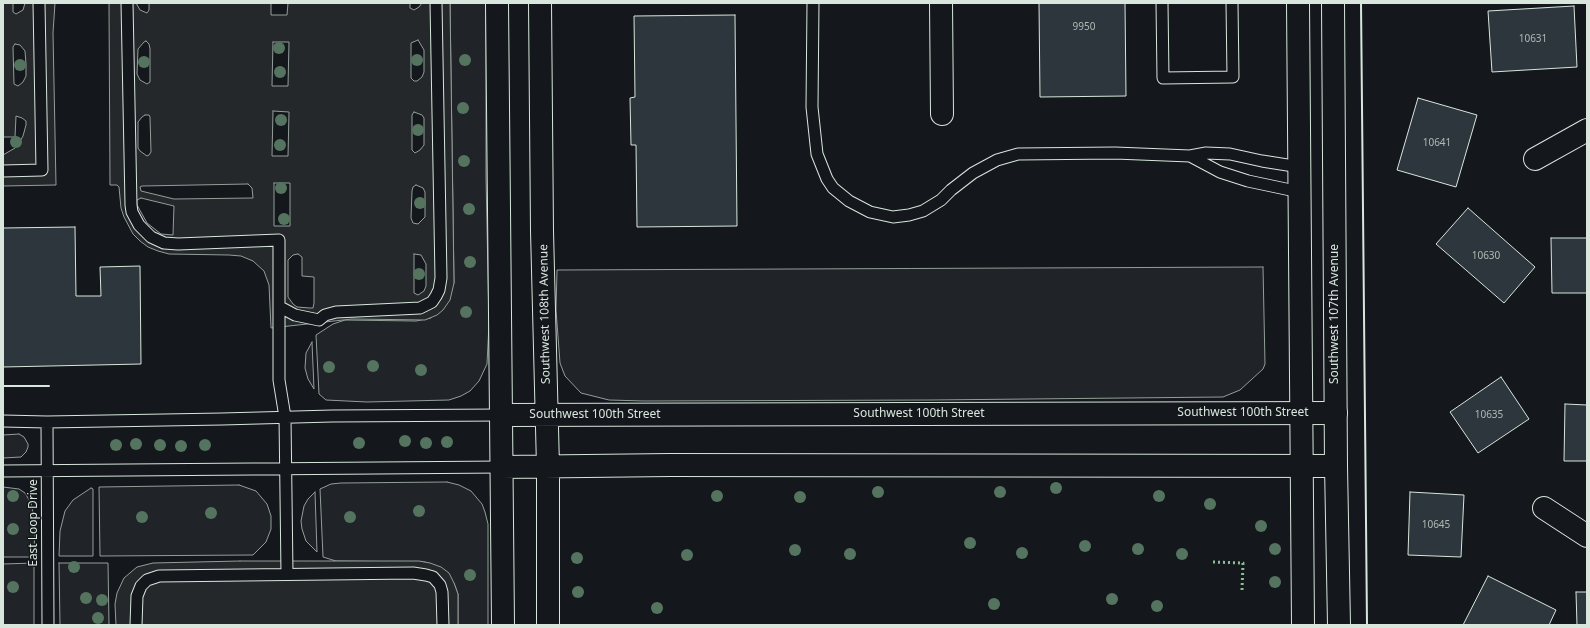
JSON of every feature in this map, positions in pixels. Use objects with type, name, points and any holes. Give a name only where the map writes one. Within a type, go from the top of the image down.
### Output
[{"type":"street","points":[[497,3],[503,625]]},
{"type":"street","name":"Southwest 108th Avenue","points":[[540,3],[542,231],[548,468],[548,625]]},
{"type":"street","points":[[941,3],[942,114]]},
{"type":"street","points":[[1298,3],[1303,466],[1303,625]]},
{"type":"street","name":"Southwest 107th Avenue","points":[[1333,3],[1336,466],[1339,625]]},
{"type":"street","points":[[1535,159],[1587,130]]},
{"type":"street","name":"Southwest 100th Street","points":[[502,415],[1336,413]]},
{"type":"street","points":[[502,467],[548,468],[670,465],[1336,466]]},
{"type":"street","points":[[1544,508],[1587,536]]},
{"type":"lane","points":[[3,170],[42,170],[39,3]]},
{"type":"lane","points":[[127,3],[131,195],[132,212],[135,218],[144,232],[157,241],[164,243],[178,244],[279,240],[279,380],[285,417],[286,574]]},
{"type":"lane","points":[[280,307],[295,315],[319,320],[325,315],[336,312],[420,308],[432,302],[436,296],[439,290],[440,278],[436,3]]},
{"type":"lane","points":[[813,3],[812,107],[817,154],[827,179],[833,188],[853,204],[870,212],[893,217],[924,211],[941,200],[973,173],[997,160],[1018,154],[1115,153],[1190,156],[1230,154],[1300,167]]},
{"type":"lane","points":[[1162,3],[1163,78],[1233,77],[1232,3]]},
{"type":"lane","points":[[1190,156],[1220,172],[1248,181],[1300,192]]},
{"type":"lane","points":[[3,421],[48,422],[332,416],[502,415]]},
{"type":"lane","name":"East Loop Drive","points":[[48,422],[48,625]]},
{"type":"lane","points":[[3,471],[502,467]]},
{"type":"lane","points":[[136,625],[137,596],[142,584],[149,578],[164,576],[413,573],[426,575],[437,581],[442,588],[443,625]]},
{"type":"shaded area","points":[[3,3],[13,3],[13,12],[16,14],[23,10],[25,3],[55,3],[53,33],[56,185],[3,186],[3,155],[15,148],[19,143],[23,136],[26,121],[16,116],[15,137],[3,137]],"holes":[[[15,44],[20,45],[25,51],[26,76],[23,82],[18,86],[14,84],[13,47]]]},
{"type":"shaded area","points":[[109,3],[136,3],[140,10],[147,13],[149,10],[149,3],[271,3],[271,15],[287,15],[288,3],[410,3],[410,8],[414,10],[422,3],[450,3],[454,283],[450,300],[443,310],[437,315],[425,320],[352,319],[271,328],[269,285],[264,271],[253,261],[241,256],[229,255],[169,254],[148,247],[133,234],[124,217],[121,208],[119,187],[117,185],[110,185]],"holes":[[[418,40],[424,50],[424,72],[422,77],[417,81],[414,81],[411,78],[411,43]],[[146,41],[149,44],[150,82],[147,84],[140,80],[137,74],[138,49]],[[273,42],[289,42],[288,86],[272,86]],[[273,111],[289,112],[288,156],[272,156]],[[414,112],[422,115],[424,118],[424,145],[415,153],[412,150],[412,115]],[[145,115],[149,115],[151,152],[147,156],[138,148],[138,122]],[[274,183],[290,183],[290,226],[274,226]],[[248,184],[252,188],[253,198],[174,199],[141,191],[140,187],[142,186]],[[416,185],[423,188],[425,192],[425,217],[418,224],[413,223],[411,218],[413,187]],[[141,198],[174,206],[173,235],[161,234],[147,223],[137,205],[137,200]],[[298,254],[302,257],[302,276],[314,277],[313,308],[297,307],[288,297],[288,260],[293,255]],[[414,254],[421,255],[426,264],[426,286],[424,291],[418,295],[414,293]]]},
{"type":"shaded area","points":[[450,3],[486,3],[486,177],[489,324],[487,364],[479,381],[470,391],[449,400],[367,402],[326,400],[319,394],[316,335],[333,324],[345,320],[416,321],[431,318],[454,283]]},
{"type":"shaded area","points":[[1263,267],[1265,364],[1263,369],[1240,390],[1223,397],[931,400],[609,400],[581,393],[565,376],[560,363],[556,310],[557,270]]},
{"type":"shaded area","points":[[312,342],[314,389],[308,379],[305,368],[306,353]]},
{"type":"shaded area","points":[[19,434],[24,437],[28,444],[26,452],[21,457],[3,458],[3,435]]},
{"type":"shaded area","points":[[447,482],[459,485],[471,491],[482,504],[485,512],[488,524],[488,625],[458,625],[458,594],[454,583],[425,562],[336,561],[323,557],[320,489],[331,484],[341,483]]},
{"type":"shaded area","points":[[239,485],[256,491],[267,504],[271,516],[271,529],[266,542],[253,555],[100,556],[99,487]]},
{"type":"shaded area","points":[[3,487],[19,489],[25,493],[31,503],[35,522],[34,557],[3,557]]},
{"type":"shaded area","points":[[91,488],[93,489],[93,556],[59,556],[60,531],[65,511],[73,500]]},
{"type":"shaded area","points":[[315,492],[317,552],[306,541],[301,521],[304,506]]},
{"type":"shaded area","points":[[240,561],[419,561],[430,563],[441,567],[449,573],[454,583],[458,594],[458,625],[116,625],[115,604],[117,593],[124,578],[137,567],[153,563]]},
{"type":"shaded area","points":[[34,563],[34,625],[3,625],[3,564]]},
{"type":"shaded area","points":[[59,563],[108,563],[109,625],[60,625]]},
{"type":"building","points":[[1039,3],[1125,3],[1126,96],[1040,97]]},
{"type":"building","points":[[1574,6],[1577,67],[1492,72],[1488,11]]},
{"type":"building","points":[[735,15],[737,226],[637,227],[636,145],[631,145],[630,98],[635,97],[634,16]]},
{"type":"building","points":[[1418,98],[1477,115],[1456,187],[1397,170]]},
{"type":"building","points":[[1468,208],[1535,267],[1504,303],[1436,244]]},
{"type":"building","points":[[75,227],[76,296],[101,296],[100,267],[140,266],[141,364],[3,367],[3,228]]},
{"type":"building","points":[[1551,238],[1587,238],[1587,293],[1552,293]]},
{"type":"building","points":[[1501,377],[1529,419],[1478,453],[1450,412]]},
{"type":"building","points":[[1565,404],[1587,405],[1587,461],[1564,461]]},
{"type":"building","points":[[1410,492],[1464,495],[1461,557],[1408,555]]},
{"type":"building","points":[[1488,576],[1556,610],[1549,625],[1463,625]]},
{"type":"building","points":[[1576,592],[1587,592],[1587,625],[1577,625]]},
{"type":"hedge","points":[[1213,562],[1243,563],[1242,590]]},
{"type":"wall","points":[[1361,3],[1367,625]]},
{"type":"wall","points":[[3,386],[49,386]]}]
